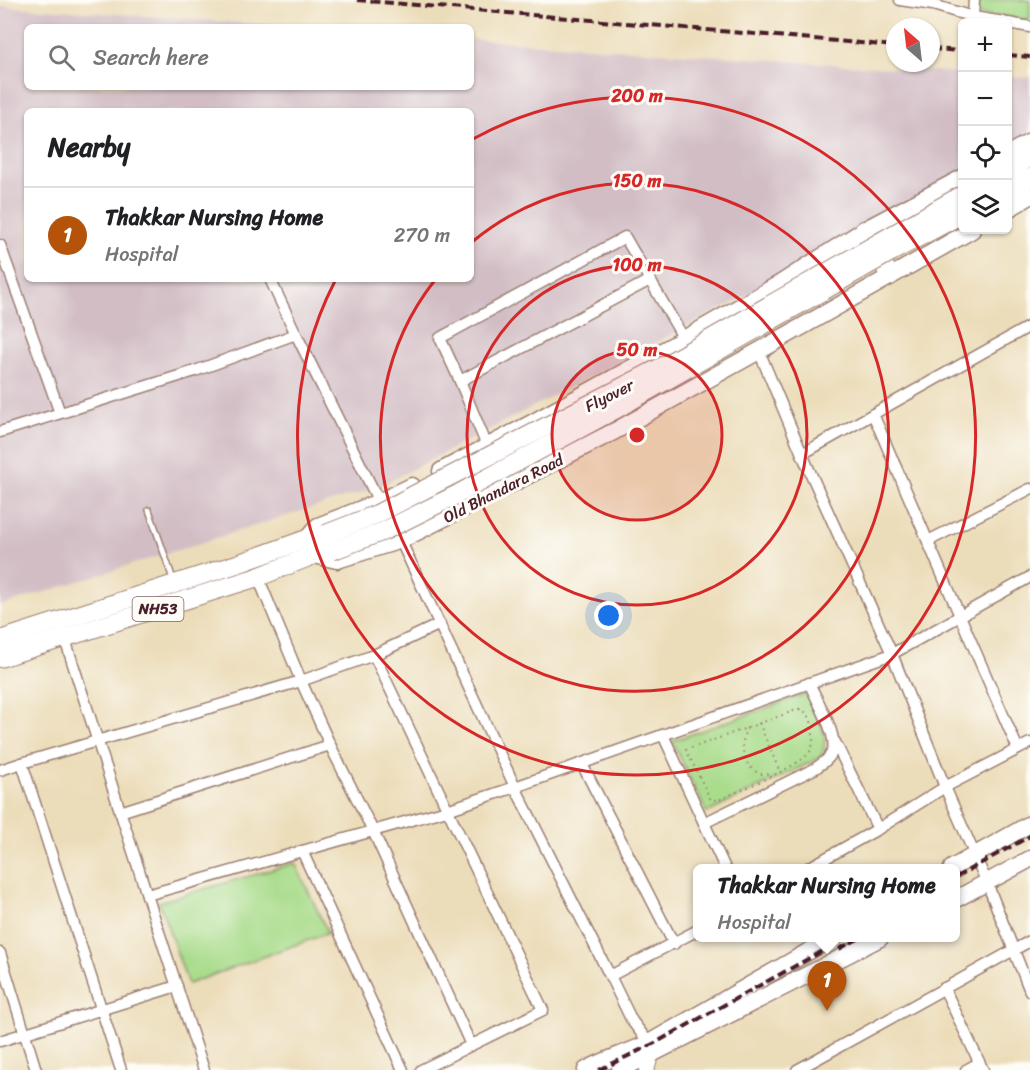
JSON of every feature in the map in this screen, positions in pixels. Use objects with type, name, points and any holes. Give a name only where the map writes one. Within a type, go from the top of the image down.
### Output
[{"type":"highway","points":[[1012,168],[1030,158]]},
{"type":"highway","points":[[1012,188],[1030,178]]},
{"type":"highway","name":"Flyover","points":[[319,545],[665,365],[958,198]]},
{"type":"highway","name":"Flyover","points":[[319,545],[384,531],[458,494],[618,408],[958,217]]},
{"type":"highway","points":[[864,230],[890,276]]},
{"type":"highway","name":"Old Bhandara Road","points":[[0,658],[62,630],[111,624],[258,577],[319,545]]},
{"type":"highway","name":"NH53","points":[[0,640],[62,630],[174,584],[240,563],[319,545]]},
{"type":"main road","points":[[1012,152],[1030,142]]},
{"type":"main road","name":"NH53","points":[[319,545],[318,526],[416,485],[530,424],[684,339],[780,283],[864,230],[959,180]]},
{"type":"main road","points":[[1012,207],[1030,196]]},
{"type":"main road","name":"Old Bhandara Road","points":[[319,545],[337,560],[401,540],[615,431],[965,234]]},
{"type":"main road","points":[[960,864],[1030,824]]},
{"type":"main road","points":[[960,897],[1030,859]]},
{"type":"main road","points":[[621,1070],[651,1048],[825,942]]},
{"type":"main road","points":[[586,1070],[601,1062],[651,1048],[872,942]]},
{"type":"main road","points":[[647,1070],[651,1048]]},
{"type":"main road","points":[[621,1070],[631,1052]]},
{"type":"street","points":[[900,0],[933,2],[978,18]]},
{"type":"street","points":[[973,17],[974,0]]},
{"type":"street","points":[[1012,24],[1030,27]]},
{"type":"street","points":[[487,446],[440,338],[625,237],[684,339]]},
{"type":"street","points":[[0,245],[60,413]]},
{"type":"street","points":[[460,381],[650,280]]},
{"type":"street","points":[[271,282],[379,502],[401,540],[515,787],[632,1021],[651,1048]]},
{"type":"street","points":[[802,454],[1030,326]]},
{"type":"street","points":[[0,432],[195,372],[296,334]]},
{"type":"street","points":[[759,351],[802,454],[892,654],[1030,991]]},
{"type":"street","points":[[873,414],[1018,749]]},
{"type":"street","points":[[928,542],[1030,489]]},
{"type":"street","points":[[258,577],[330,745],[373,831],[471,1045]]},
{"type":"street","points":[[147,895],[447,810],[892,654],[1030,577]]},
{"type":"street","points":[[0,770],[301,681],[374,655],[440,624]]},
{"type":"street","points":[[62,630],[204,1070]]},
{"type":"street","points":[[374,655],[543,1010],[421,1070]]},
{"type":"street","points":[[809,683],[832,736],[878,829]]},
{"type":"street","points":[[663,735],[723,864]]},
{"type":"street","points":[[704,823],[814,769],[828,759],[834,749],[832,736]]},
{"type":"street","points":[[815,864],[945,788],[1030,743]]},
{"type":"street","points":[[120,812],[330,745]]},
{"type":"street","points":[[22,763],[121,1070]]},
{"type":"street","points":[[582,764],[674,944]]},
{"type":"street","points":[[302,851],[403,1070]]},
{"type":"street","points":[[610,976],[693,933]]},
{"type":"street","points":[[797,1070],[1030,940]]},
{"type":"street","points":[[0,953],[36,1070]]},
{"type":"street","points":[[0,1041],[177,986]]},
{"type":"street","points":[[944,988],[981,1066],[966,1070]]},
{"type":"street","points":[[631,1052],[632,1021]]},
{"type":"lane","points":[[149,510],[174,584]]},
{"type":"path","points":[[799,709],[804,711],[810,721],[814,738],[809,753],[801,760],[719,800],[711,800],[686,750],[747,728],[799,709]]},
{"type":"path","points":[[759,723],[780,771]]},
{"type":"path","points":[[747,728],[742,743],[748,764],[763,774],[775,774]]},
{"type":"shaded area","points":[[0,6],[259,24],[24,24],[24,90],[474,90],[474,39],[886,68],[886,72],[958,73],[958,186],[378,487],[0,606]]},
{"type":"shaded area","points":[[1012,76],[1030,78],[1030,149],[1012,159]]},
{"type":"green space","points":[[979,0],[1030,0],[1030,20],[978,14]]},
{"type":"green space","points":[[806,694],[823,729],[825,744],[819,757],[707,813],[672,741]]},
{"type":"green space","points":[[295,863],[328,933],[188,984],[159,902]]},
{"type":"railway","points":[[357,0],[886,45]]},
{"type":"railway","points":[[940,50],[958,51]]},
{"type":"railway","points":[[1012,55],[1030,57]]},
{"type":"railway","points":[[960,875],[1030,836]]},
{"type":"railway","points":[[599,1070],[655,1043],[839,942]]},
{"type":"railway","points":[[839,949],[852,942]]},
{"type":"place","name":"Thakkar Nursing Home","points":[[827,1011]]}]
